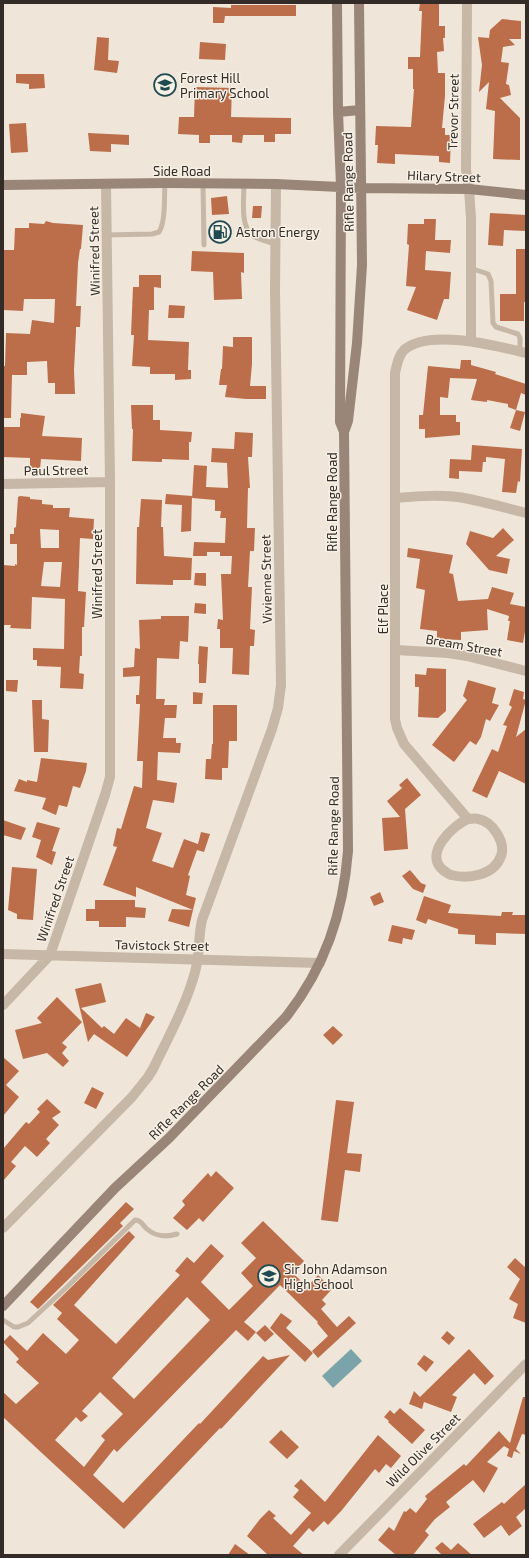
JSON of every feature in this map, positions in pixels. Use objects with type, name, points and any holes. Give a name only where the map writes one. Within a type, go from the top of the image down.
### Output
[{"type":"main road","name":"Rifle Range Road","points":[[338,3],[338,112],[341,186],[340,422],[344,432]]},
{"type":"main road","name":"Rifle Range Road","points":[[3,1306],[115,1188],[175,1132],[286,1017],[302,996],[320,963],[331,937],[340,906],[346,874],[348,851],[344,432],[348,421],[361,293],[359,3]]},
{"type":"main road","points":[[338,112],[360,110]]},
{"type":"main road","name":"Side Road","points":[[3,185],[165,183],[276,184],[361,188]]},
{"type":"main road","name":"Hilary Street","points":[[361,188],[469,189],[526,195]]},
{"type":"street","name":"Trevor Street","points":[[467,3],[466,170],[471,218],[471,342]]},
{"type":"street","name":"Winifred Street","points":[[50,955],[110,777],[110,482],[106,184]]},
{"type":"street","name":"Vivienne Street","points":[[198,959],[199,934],[202,920],[259,768],[280,698],[275,244],[276,184]]},
{"type":"street","name":"Elf Place","points":[[468,819],[404,744],[395,718],[395,373],[398,360],[403,352],[416,343],[440,340],[471,342],[496,346],[523,353]]},
{"type":"street","name":"Paul Street","points":[[3,484],[110,482]]},
{"type":"street","points":[[396,498],[435,496],[452,497],[469,499],[526,513]]},
{"type":"street","name":"Bream Street","points":[[396,650],[454,654],[526,671]]},
{"type":"street","points":[[468,819],[478,819],[498,834],[501,842],[501,856],[496,865],[479,875],[469,877],[449,874],[440,867],[437,862],[438,848],[460,822],[468,819]]},
{"type":"street","name":"Tavistock Street","points":[[3,954],[320,963]]},
{"type":"street","points":[[3,1005],[50,955]]},
{"type":"street","points":[[3,1228],[132,1097],[148,1077],[162,1050],[189,989],[198,959]]},
{"type":"street","name":"Wild Olive Street","points":[[340,1555],[526,1364]]},
{"type":"lane","points":[[106,235],[152,234],[159,232],[162,228],[163,220],[165,183]]},
{"type":"lane","points":[[203,184],[204,245]]},
{"type":"lane","points":[[244,184],[245,220],[248,230],[256,237],[275,244]]},
{"type":"lane","points":[[470,268],[488,274],[491,281],[493,322],[496,327],[518,334],[523,353]]},
{"type":"lane","points":[[3,1320],[14,1327],[28,1323],[135,1220],[140,1222],[153,1234],[166,1236],[177,1234]]},
{"type":"water","points":[[351,1349],[362,1361],[333,1388],[322,1376]]},
{"type":"building","points":[[420,3],[439,4],[439,26],[445,26],[445,38],[443,38],[444,51],[437,52],[438,73],[445,73],[445,96],[442,128],[445,128],[445,135],[451,135],[450,163],[439,162],[439,156],[395,154],[395,164],[377,163],[378,145],[375,145],[376,126],[411,127],[414,89],[413,69],[408,69],[408,57],[420,57],[422,11],[419,11]]},
{"type":"building","points":[[231,5],[296,5],[296,16],[225,16],[224,23],[213,23],[213,7],[231,8]]},
{"type":"building","points":[[502,19],[521,21],[521,39],[509,39],[515,45],[503,47],[501,62],[509,63],[506,84],[509,85],[511,95],[500,98],[520,118],[520,160],[493,159],[495,111],[486,109],[489,82],[479,92],[482,65],[478,37],[489,38],[490,30]]},
{"type":"building","points":[[97,37],[109,38],[108,60],[119,61],[117,73],[94,70]]},
{"type":"building","points":[[200,42],[226,44],[225,60],[199,59]]},
{"type":"building","points":[[16,74],[44,74],[45,88],[29,89],[29,84],[16,83]]},
{"type":"building","points":[[195,87],[232,88],[231,117],[291,118],[291,134],[275,134],[275,142],[264,142],[264,135],[243,135],[242,143],[232,142],[232,135],[210,135],[210,143],[199,143],[199,135],[178,134],[179,117],[194,117]]},
{"type":"building","points":[[26,123],[28,152],[11,153],[9,124]]},
{"type":"building","points":[[88,133],[129,135],[129,145],[111,144],[111,152],[90,151]]},
{"type":"building","points":[[227,196],[229,214],[212,215],[211,198]]},
{"type":"building","points":[[253,206],[262,206],[261,218],[252,218]]},
{"type":"building","points":[[490,213],[526,215],[526,231],[504,230],[503,246],[488,245]]},
{"type":"building","points":[[424,219],[436,219],[435,240],[451,240],[450,253],[426,251],[425,270],[451,272],[449,299],[444,299],[437,320],[407,310],[416,287],[406,286],[409,245],[407,244],[408,224],[424,224]]},
{"type":"building","points":[[46,221],[53,223],[83,225],[78,263],[76,306],[81,306],[80,327],[76,327],[74,370],[75,394],[55,394],[55,383],[48,383],[47,361],[27,362],[27,375],[12,375],[11,418],[3,418],[3,366],[5,366],[6,333],[30,334],[32,320],[54,323],[55,299],[24,299],[23,311],[3,310],[3,250],[14,250],[15,228],[29,228],[29,223],[44,224]]},
{"type":"building","points":[[516,249],[526,249],[526,302],[524,302],[524,321],[500,321],[500,294],[516,294]]},
{"type":"building","points":[[192,251],[244,253],[244,273],[241,272],[242,299],[214,300],[213,272],[191,271]]},
{"type":"building","points":[[139,275],[161,275],[161,288],[154,287],[154,310],[149,310],[148,340],[189,342],[188,370],[191,370],[191,379],[175,380],[175,374],[150,374],[150,367],[132,366],[134,335],[131,335],[133,287],[139,287]]},
{"type":"building","points":[[169,305],[185,306],[184,318],[168,318]]},
{"type":"building","points":[[233,337],[252,337],[250,386],[266,386],[266,399],[225,397],[227,385],[219,385],[222,369],[223,346],[233,347]]},
{"type":"building","points":[[461,360],[471,360],[471,365],[496,372],[495,374],[526,384],[526,395],[521,393],[516,410],[508,407],[508,404],[487,400],[487,402],[471,400],[477,379],[450,378],[448,398],[440,397],[440,415],[456,415],[456,422],[460,422],[460,435],[425,438],[425,429],[419,429],[419,415],[423,415],[428,366],[460,369]]},
{"type":"building","points":[[131,405],[153,405],[153,420],[160,420],[160,430],[192,432],[191,442],[189,442],[189,460],[162,459],[162,462],[132,461],[133,429]]},
{"type":"building","points":[[516,410],[525,412],[520,431],[510,428]]},
{"type":"building","points":[[21,413],[45,416],[42,436],[82,438],[81,461],[41,459],[40,469],[30,468],[30,458],[3,457],[3,427],[20,427]]},
{"type":"building","points":[[235,432],[253,433],[252,457],[248,457],[250,488],[248,488],[247,528],[255,528],[254,551],[250,551],[248,587],[252,587],[250,629],[255,630],[254,646],[250,646],[249,675],[232,674],[233,648],[220,648],[220,629],[217,629],[218,619],[223,620],[221,574],[231,574],[232,556],[220,556],[220,552],[207,552],[207,556],[193,556],[194,542],[225,543],[226,518],[220,518],[221,511],[215,511],[215,500],[192,498],[194,465],[207,466],[206,487],[228,488],[227,463],[211,462],[212,448],[234,449]]},
{"type":"building","points":[[472,445],[522,449],[520,482],[518,481],[516,493],[502,492],[505,459],[486,457],[486,462],[483,462],[482,472],[459,471],[459,479],[449,478],[450,459],[471,460]]},
{"type":"building","points":[[166,494],[192,496],[191,531],[181,532],[182,505],[165,504]]},
{"type":"building","points":[[18,497],[30,497],[30,499],[42,500],[42,504],[53,505],[53,508],[70,508],[69,517],[94,519],[93,539],[80,538],[78,591],[86,592],[84,627],[82,627],[82,656],[80,656],[79,673],[84,674],[83,689],[60,688],[61,667],[37,666],[37,660],[33,660],[33,648],[64,649],[65,599],[32,597],[31,629],[10,628],[11,625],[3,625],[3,565],[17,565],[17,544],[10,544],[10,534],[14,534],[14,528],[16,527]],"holes":[[[40,529],[59,530],[59,548],[41,548]],[[44,562],[62,562],[60,587],[41,586]]]},
{"type":"building","points":[[141,499],[162,500],[161,527],[163,527],[164,556],[192,558],[191,580],[173,580],[173,585],[136,584],[137,527],[139,527]]},
{"type":"building","points":[[503,528],[514,540],[496,556],[510,559],[507,574],[489,570],[466,544],[470,531],[493,538]]},
{"type":"building","points":[[408,548],[453,555],[449,573],[453,574],[458,601],[488,599],[492,587],[514,593],[510,604],[526,607],[526,626],[523,643],[507,640],[510,621],[508,621],[509,616],[487,609],[488,630],[461,632],[461,640],[437,639],[437,631],[420,629],[425,590],[416,588],[420,559],[407,557]]},
{"type":"building","points":[[195,573],[206,573],[206,586],[194,585]]},
{"type":"building","points":[[195,603],[206,604],[206,614],[194,613]]},
{"type":"building","points":[[161,616],[189,616],[188,642],[180,641],[179,659],[157,658],[156,699],[165,699],[164,705],[177,705],[176,718],[165,718],[163,738],[176,738],[176,743],[181,743],[180,753],[158,752],[157,780],[177,783],[174,803],[153,800],[146,828],[162,833],[152,861],[173,868],[184,839],[198,844],[201,832],[210,834],[204,852],[197,850],[188,875],[190,876],[186,895],[196,898],[193,910],[136,887],[136,897],[103,885],[117,847],[113,846],[117,828],[121,829],[134,786],[142,788],[143,761],[137,761],[140,704],[136,704],[136,695],[139,695],[140,676],[123,677],[123,668],[134,667],[135,648],[140,649],[139,620],[161,619]]},
{"type":"building","points":[[199,646],[208,647],[206,683],[199,683]]},
{"type":"building","points":[[427,668],[446,669],[446,711],[438,718],[418,717],[419,687],[415,687],[415,674],[426,675]]},
{"type":"building","points":[[6,680],[18,680],[17,692],[6,691]]},
{"type":"building","points":[[468,680],[496,688],[492,703],[499,705],[490,721],[486,719],[481,737],[476,745],[470,741],[454,762],[432,745],[467,700],[463,696]]},
{"type":"building","points":[[514,689],[524,692],[523,699],[526,700],[516,737],[526,729],[526,784],[499,771],[487,798],[472,791],[492,749],[498,752],[507,726],[503,725],[512,707],[509,705]]},
{"type":"building","points":[[193,692],[203,693],[202,704],[193,704]]},
{"type":"building","points":[[32,700],[42,700],[42,719],[49,720],[48,752],[34,752]]},
{"type":"building","points":[[213,705],[237,705],[237,741],[229,741],[228,768],[222,768],[222,780],[205,779],[206,759],[211,759],[213,744]]},
{"type":"building","points":[[41,758],[87,763],[80,788],[73,786],[67,807],[59,805],[56,815],[42,809],[46,798],[14,791],[19,779],[27,782],[27,780],[37,782]]},
{"type":"building","points":[[407,778],[421,795],[405,809],[408,849],[384,851],[382,818],[400,817],[387,801],[402,788],[399,785]]},
{"type":"building","points":[[3,820],[26,828],[21,840],[3,835]]},
{"type":"building","points":[[37,822],[60,828],[52,851],[56,852],[52,865],[36,857],[41,840],[32,837]]},
{"type":"building","points":[[12,867],[37,869],[33,920],[17,919],[17,914],[8,910]]},
{"type":"building","points":[[410,870],[421,883],[426,885],[423,893],[413,889],[402,876]]},
{"type":"building","points":[[380,892],[384,902],[374,906],[370,897]]},
{"type":"building","points":[[424,896],[451,905],[448,913],[501,916],[502,912],[513,912],[512,915],[526,915],[526,934],[496,933],[496,945],[475,944],[475,935],[458,934],[458,929],[428,919],[426,924],[416,920]]},
{"type":"building","points":[[95,900],[135,900],[135,907],[146,908],[145,918],[126,917],[126,927],[99,927],[99,921],[86,921],[86,909],[95,909]]},
{"type":"building","points":[[172,909],[193,910],[189,927],[168,921]]},
{"type":"building","points":[[392,925],[415,930],[412,940],[403,938],[402,944],[388,941]]},
{"type":"building","points":[[101,983],[106,1002],[81,1008],[102,1028],[104,1026],[114,1034],[126,1018],[140,1028],[146,1013],[155,1017],[127,1057],[94,1034],[88,1042],[75,989]]},
{"type":"building","points":[[57,997],[82,1022],[62,1043],[67,1047],[62,1053],[69,1061],[63,1067],[47,1053],[23,1059],[15,1030],[42,1023],[37,1018]]},
{"type":"building","points":[[333,1026],[343,1035],[333,1045],[323,1035]]},
{"type":"building","points":[[3,1057],[19,1071],[6,1085],[19,1097],[3,1116]]},
{"type":"building","points":[[92,1087],[104,1093],[96,1109],[84,1103]]},
{"type":"building","points":[[47,1099],[61,1112],[52,1118],[59,1125],[46,1139],[50,1143],[37,1157],[25,1146],[11,1162],[16,1166],[3,1181],[3,1149],[26,1122],[29,1124],[40,1112],[37,1109]]},
{"type":"building","points":[[336,1100],[354,1102],[347,1153],[362,1154],[360,1172],[345,1170],[338,1222],[321,1220]]},
{"type":"building","points":[[216,1171],[234,1188],[203,1222],[199,1218],[187,1230],[173,1218],[185,1205],[182,1201],[208,1173],[211,1177]]},
{"type":"building","points":[[126,1202],[134,1209],[120,1223],[123,1226],[38,1309],[30,1302]]},
{"type":"building","points":[[263,1221],[304,1261],[293,1273],[307,1287],[318,1275],[332,1289],[322,1300],[326,1304],[321,1309],[337,1327],[349,1316],[356,1323],[318,1358],[312,1351],[328,1336],[317,1323],[318,1322],[280,1285],[244,1322],[256,1332],[248,1341],[236,1330],[117,1452],[114,1449],[93,1475],[123,1503],[199,1423],[200,1424],[263,1356],[268,1360],[290,1355],[124,1529],[3,1417],[3,1392],[16,1404],[39,1383],[16,1362],[19,1359],[3,1342],[10,1335],[27,1351],[43,1333],[66,1354],[79,1340],[57,1319],[62,1313],[53,1305],[129,1231],[135,1237],[74,1305],[116,1344],[180,1275],[175,1271],[187,1257],[194,1263],[211,1244],[224,1256],[201,1282],[229,1310],[253,1286],[241,1273],[256,1258],[241,1243]],"holes":[[[187,1297],[210,1320],[134,1399],[112,1378]],[[100,1392],[123,1414],[101,1436],[105,1440],[84,1467],[55,1440],[76,1417],[81,1422],[88,1416],[82,1411]]]},
{"type":"building","points":[[515,1258],[526,1268],[526,1323],[513,1318],[518,1304],[509,1299],[520,1279],[507,1267]]},
{"type":"building","points":[[281,1313],[292,1321],[286,1328],[313,1353],[305,1362],[270,1328]]},
{"type":"building","points":[[265,1325],[274,1334],[265,1342],[256,1333]]},
{"type":"building","points":[[447,1331],[455,1338],[449,1345],[441,1338]]},
{"type":"building","points":[[469,1349],[494,1376],[485,1385],[474,1373],[452,1395],[457,1397],[451,1412],[424,1402],[422,1409],[409,1404],[414,1391],[420,1397]]},
{"type":"building","points":[[424,1355],[434,1362],[426,1372],[417,1364]]},
{"type":"building","points":[[523,1397],[526,1397],[526,1435],[522,1434],[516,1449],[521,1454],[514,1451],[512,1458],[507,1456],[509,1449],[504,1446],[487,1462],[498,1468],[484,1493],[473,1480],[446,1502],[450,1507],[435,1519],[425,1531],[429,1535],[413,1555],[396,1555],[378,1540],[389,1527],[394,1531],[404,1511],[406,1512],[410,1508],[416,1513],[427,1499],[425,1496],[464,1464],[466,1466],[499,1431],[510,1443]]},
{"type":"building","points":[[400,1408],[425,1430],[412,1444],[384,1417],[390,1410],[394,1414]]},
{"type":"building","points":[[281,1430],[299,1447],[287,1459],[269,1442]]},
{"type":"building","points":[[378,1435],[401,1456],[391,1468],[386,1464],[379,1473],[375,1469],[328,1525],[324,1521],[313,1532],[309,1528],[293,1546],[304,1555],[268,1555],[247,1536],[269,1510],[276,1516],[273,1518],[291,1535],[311,1513],[293,1497],[299,1490],[294,1486],[301,1479],[325,1502]]},
{"type":"building","points":[[526,1484],[526,1508],[516,1517],[522,1526],[509,1536],[501,1525],[484,1538],[473,1524],[502,1502],[504,1504]]},
{"type":"building","points":[[442,1542],[451,1550],[458,1543],[472,1555],[442,1555],[435,1548]]},
{"type":"building","points":[[235,1544],[250,1555],[228,1555]]},
{"type":"place","name":"Forest Hill Primary School","points":[[165,85]]},
{"type":"place","name":"Astron Energy","points":[[220,232]]},
{"type":"place","name":"Sir John Adamson High School","points":[[269,1276]]}]
